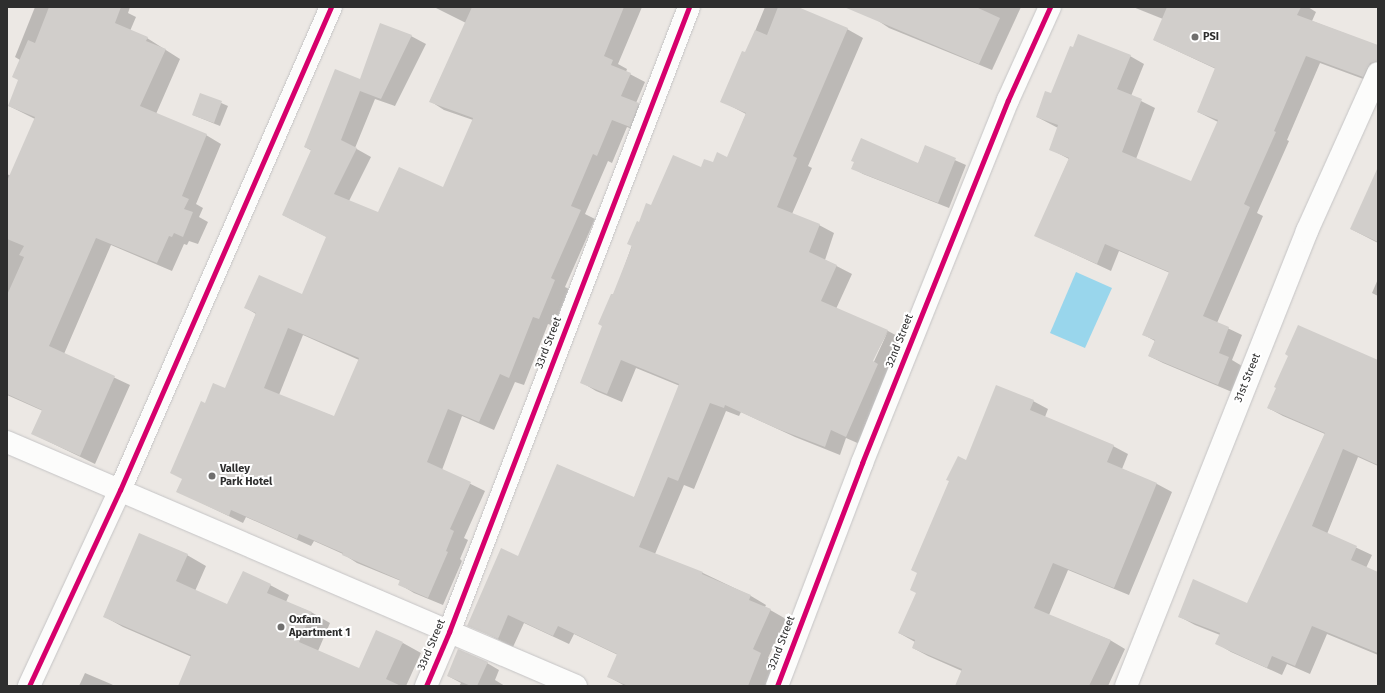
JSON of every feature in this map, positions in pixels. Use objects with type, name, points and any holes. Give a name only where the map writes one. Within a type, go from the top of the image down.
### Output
[{"type":"street","points":[[29,686],[120,490],[331,7]]},
{"type":"street","name":"33rd Street","points":[[426,686],[449,632],[689,7]]},
{"type":"street","name":"32nd Street","points":[[777,686],[862,463],[1008,100],[1050,7]]},
{"type":"street","name":"31st Street","points":[[1126,686],[1307,231],[1378,73]]},
{"type":"street","points":[[7,442],[576,686]]},
{"type":"water","points":[[1076,272],[1112,288],[1085,348],[1050,333]]},
{"type":"building","points":[[49,7],[121,7],[115,23],[148,37],[146,41],[166,49],[140,106],[207,134],[182,196],[189,199],[184,209],[193,212],[183,237],[174,233],[172,237],[169,236],[157,263],[96,238],[49,346],[115,376],[80,456],[31,434],[42,410],[7,394],[7,295],[24,257],[19,255],[24,246],[7,239],[7,181],[35,117],[8,106],[18,80],[12,77],[28,40],[35,43]]},
{"type":"building","points":[[472,7],[624,7],[604,56],[613,60],[611,65],[631,73],[621,96],[639,103],[630,127],[612,120],[597,156],[593,154],[571,206],[581,210],[551,278],[555,280],[539,319],[533,317],[509,378],[500,374],[479,422],[448,409],[427,462],[471,482],[450,529],[454,531],[446,551],[448,552],[428,598],[398,585],[400,580],[342,555],[343,553],[299,534],[297,539],[231,510],[229,516],[176,492],[182,479],[170,473],[201,401],[205,403],[213,383],[225,388],[256,313],[244,308],[259,275],[302,294],[326,237],[282,215],[311,150],[304,147],[335,69],[360,79],[380,23],[412,35],[381,99],[360,91],[341,140],[357,148],[334,194],[378,212],[399,167],[443,187],[473,118],[429,102]],"holes":[[[288,328],[359,358],[334,416],[264,388]]]},
{"type":"building","points":[[778,7],[798,7],[848,28],[793,156],[797,158],[777,207],[820,224],[809,252],[837,265],[821,301],[888,330],[873,361],[878,364],[846,437],[831,430],[825,447],[778,429],[725,405],[724,408],[710,403],[678,481],[668,477],[639,547],[703,572],[702,574],[751,595],[749,600],[771,609],[753,649],[761,653],[748,686],[628,686],[607,677],[617,654],[558,626],[553,636],[508,615],[498,639],[467,626],[501,548],[518,556],[557,464],[634,497],[679,384],[621,360],[607,394],[580,383],[602,326],[598,324],[611,294],[613,294],[632,246],[627,244],[637,221],[639,222],[646,203],[651,205],[673,155],[701,167],[704,159],[713,162],[717,152],[727,157],[746,113],[720,102],[742,51],[745,52],[755,30],[767,35]]},
{"type":"building","points":[[844,7],[976,7],[1000,18],[979,64]]},
{"type":"building","points":[[1167,7],[1301,7],[1297,15],[1378,45],[1378,61],[1370,63],[1363,77],[1306,56],[1274,131],[1276,132],[1244,204],[1250,207],[1203,316],[1229,327],[1219,353],[1229,357],[1218,385],[1148,356],[1155,340],[1142,335],[1169,272],[1105,244],[1097,264],[1034,236],[1069,158],[1049,150],[1058,125],[1036,117],[1045,91],[1051,93],[1070,46],[1073,47],[1078,34],[1131,55],[1117,89],[1142,99],[1122,152],[1191,181],[1218,120],[1197,112],[1215,68],[1153,40]]},
{"type":"building","points":[[200,93],[222,101],[214,123],[192,115]]},
{"type":"building","points":[[861,138],[918,163],[925,145],[956,158],[938,203],[851,169],[854,162],[851,161]]},
{"type":"building","points":[[1378,167],[1378,242],[1350,229]]},
{"type":"building","points":[[1298,325],[1378,360],[1378,465],[1343,449],[1312,526],[1357,546],[1351,560],[1378,572],[1378,653],[1312,626],[1295,666],[1272,656],[1267,668],[1215,644],[1220,633],[1178,617],[1193,579],[1247,603],[1325,433],[1267,408],[1276,388],[1274,387],[1288,356],[1285,354]]},
{"type":"building","points":[[996,385],[1034,400],[1030,410],[1114,445],[1107,462],[1157,483],[1114,588],[1053,563],[1034,608],[1111,640],[1089,686],[955,686],[962,669],[912,648],[915,640],[898,633],[916,593],[910,590],[917,573],[911,570],[949,481],[946,480],[958,456],[966,460]]},
{"type":"building","points":[[139,533],[188,554],[176,581],[227,604],[243,571],[271,584],[267,593],[312,612],[299,642],[359,668],[376,630],[403,642],[386,679],[401,686],[178,686],[191,655],[103,617]]},
{"type":"building","points":[[458,649],[488,662],[477,686],[471,686],[447,676]]},
{"type":"cycle path","points":[[29,686],[120,490],[331,7]]},
{"type":"cycle path","points":[[426,686],[449,632],[689,7]]},
{"type":"cycle path","points":[[777,686],[862,463],[1008,100],[1050,7]]},
{"type":"place","name":"PSI","points":[[1195,37]]},
{"type":"place","name":"Valley Park Hotel","points":[[212,476]]},
{"type":"place","name":"Oxfam Apartment 1","points":[[281,627]]}]
